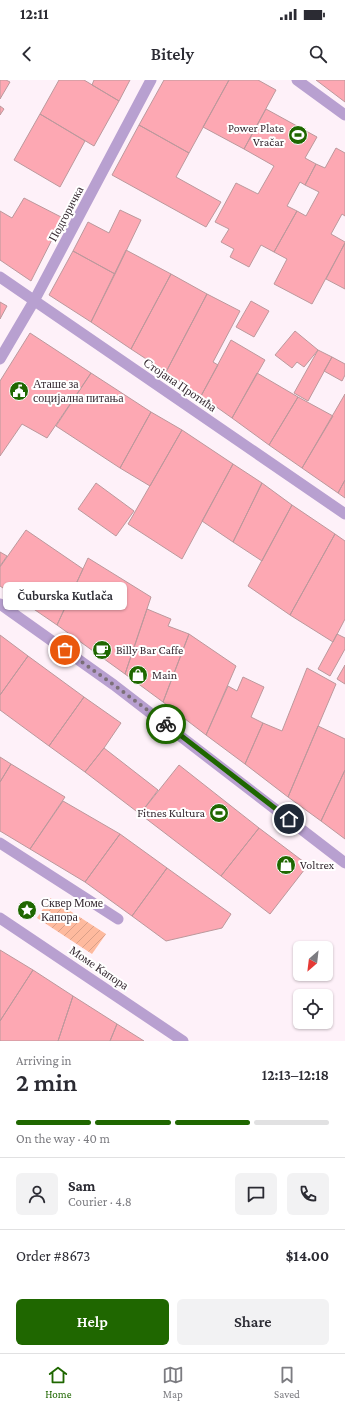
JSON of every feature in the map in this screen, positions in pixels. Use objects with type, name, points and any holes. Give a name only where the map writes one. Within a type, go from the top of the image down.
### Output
[{"type":"street","name":"Подгоричка","points":[[0,359],[34,300],[151,80]]},
{"type":"street","points":[[297,80],[345,115]]},
{"type":"street","name":"Стојана Протића","points":[[0,277],[345,514]]},
{"type":"street","points":[[0,604],[114,685],[345,863]]},
{"type":"street","points":[[0,844],[118,919]]},
{"type":"street","name":"Моме Капора","points":[[0,918],[183,1041]]},
{"type":"shaded area","points":[[50,898],[106,934],[92,954],[37,918]]},
{"type":"building","points":[[0,80],[10,82],[0,99]]},
{"type":"building","points":[[59,80],[84,80],[119,101],[94,146],[40,114]]},
{"type":"building","points":[[94,80],[130,80],[119,101],[92,85]]},
{"type":"building","points":[[164,80],[229,80],[189,153],[139,125]]},
{"type":"building","points":[[229,80],[258,80],[276,90],[244,149],[203,127]]},
{"type":"building","points":[[316,80],[345,80],[345,102]]},
{"type":"building","points":[[0,106],[4,109],[0,115]]},
{"type":"building","points":[[266,109],[317,137],[305,158],[316,164],[305,185],[300,182],[287,206],[297,211],[274,252],[261,245],[249,267],[230,257],[234,249],[221,242],[229,229],[215,222],[236,183],[258,194],[274,166],[244,149]]},
{"type":"building","points":[[40,114],[85,141],[60,187],[14,160]]},
{"type":"building","points":[[139,125],[189,153],[176,177],[221,202],[206,227],[112,175]]},
{"type":"building","points":[[336,148],[345,153],[345,216],[342,214],[331,234],[345,243],[312,304],[274,284],[287,259],[274,252],[297,211],[306,216],[319,192],[305,185],[316,164],[325,168]]},
{"type":"building","points":[[24,198],[63,218],[31,281],[0,260],[0,211],[12,218]]},
{"type":"building","points":[[120,210],[141,220],[115,274],[73,251],[88,222],[109,233]]},
{"type":"building","points":[[345,243],[345,289],[326,279]]},
{"type":"building","points":[[126,250],[171,274],[131,349],[91,322]]},
{"type":"building","points":[[73,251],[115,274],[91,322],[49,295]]},
{"type":"building","points":[[171,274],[207,294],[166,372],[131,349]]},
{"type":"building","points":[[207,294],[240,311],[213,362],[218,365],[201,396],[166,372]]},
{"type":"building","points":[[251,301],[269,311],[254,337],[236,327]]},
{"type":"building","points":[[0,302],[7,306],[0,319]]},
{"type":"building","points":[[295,331],[318,350],[304,367],[297,362],[292,368],[275,355]]},
{"type":"building","points":[[30,333],[91,373],[47,438],[22,424],[0,456],[0,381]]},
{"type":"building","points":[[231,340],[265,360],[232,418],[201,396]]},
{"type":"building","points":[[318,350],[332,357],[308,401],[294,393]]},
{"type":"building","points":[[332,357],[345,364],[345,375],[342,381],[324,371]]},
{"type":"building","points":[[91,373],[151,412],[120,468],[56,426]]},
{"type":"building","points":[[257,373],[298,397],[269,445],[232,418]]},
{"type":"building","points":[[345,394],[345,480],[338,493],[302,468]]},
{"type":"building","points":[[298,397],[333,416],[302,468],[269,445]]},
{"type":"building","points":[[151,412],[182,430],[150,486],[120,468]]},
{"type":"building","points":[[182,430],[233,464],[182,559],[128,524]]},
{"type":"building","points":[[233,464],[262,483],[233,542],[202,521]]},
{"type":"building","points":[[345,480],[345,498],[338,493]]},
{"type":"building","points":[[96,483],[134,511],[116,536],[78,509]]},
{"type":"building","points":[[262,483],[292,505],[262,561],[233,542]]},
{"type":"building","points":[[292,505],[335,534],[290,615],[248,586]]},
{"type":"building","points":[[26,530],[83,569],[57,625],[0,586],[0,567]]},
{"type":"building","points":[[335,534],[345,541],[345,619],[333,642],[290,615]]},
{"type":"building","points":[[0,552],[7,556],[0,566]]},
{"type":"building","points":[[88,558],[151,597],[125,674],[57,625]]},
{"type":"building","points":[[147,609],[171,619],[168,626],[189,634],[163,702],[125,674]]},
{"type":"building","points":[[189,634],[236,666],[206,735],[163,702]]},
{"type":"building","points":[[337,634],[345,638],[345,649],[330,676],[318,669]]},
{"type":"building","points":[[0,635],[28,656],[0,695]]},
{"type":"building","points":[[28,656],[84,697],[49,746],[0,710],[0,695]]},
{"type":"building","points":[[345,665],[345,684],[337,679]]},
{"type":"building","points":[[307,668],[336,684],[288,797],[245,764],[263,723],[282,731]]},
{"type":"building","points":[[243,677],[264,687],[251,717],[263,723],[245,764],[206,735],[228,686],[237,691]]},
{"type":"building","points":[[84,697],[121,723],[85,772],[49,746]]},
{"type":"building","points":[[318,726],[345,739],[345,770],[321,821],[288,797]]},
{"type":"building","points":[[104,748],[158,790],[140,814],[85,772]]},
{"type":"building","points":[[0,757],[11,764],[0,782]]},
{"type":"building","points":[[11,764],[65,797],[30,849],[0,831],[0,782]]},
{"type":"building","points":[[179,765],[259,828],[221,876],[140,814]]},
{"type":"building","points":[[345,770],[345,839],[321,821]]},
{"type":"building","points":[[63,801],[120,834],[85,882],[30,849]]},
{"type":"building","points":[[259,828],[308,865],[270,914],[221,876]]},
{"type":"building","points":[[120,834],[167,868],[132,916],[85,882]]},
{"type":"building","points":[[167,868],[231,914],[222,928],[166,941],[132,916]]},
{"type":"building","points":[[0,950],[33,970],[0,1021]]},
{"type":"building","points":[[33,970],[73,996],[58,1041],[0,1041],[0,1021]]},
{"type":"building","points":[[73,996],[117,1024],[110,1041],[58,1041]]},
{"type":"building","points":[[117,1024],[144,1041],[110,1041]]},
{"type":"way so far","points":[[65,650],[166,724]]},
{"type":"place","name":"Power Plate Vračar","points":[[298,135]]},
{"type":"place","name":"Аташе за социјална питања","points":[[19,391]]},
{"type":"place","name":"Čuburska Kutlača","points":[[65,650]]},
{"type":"place","name":"Billy Bar Caffe","points":[[102,650]]},
{"type":"place","name":"Main","points":[[138,675]]},
{"type":"place","name":"Fitnes Kultura","points":[[219,813]]},
{"type":"place","name":"Voltrex","points":[[286,865]]},
{"type":"place","name":"Сквер Моме Капора","points":[[27,910]]},
{"type":"route","points":[[166,724],[289,819]]}]
